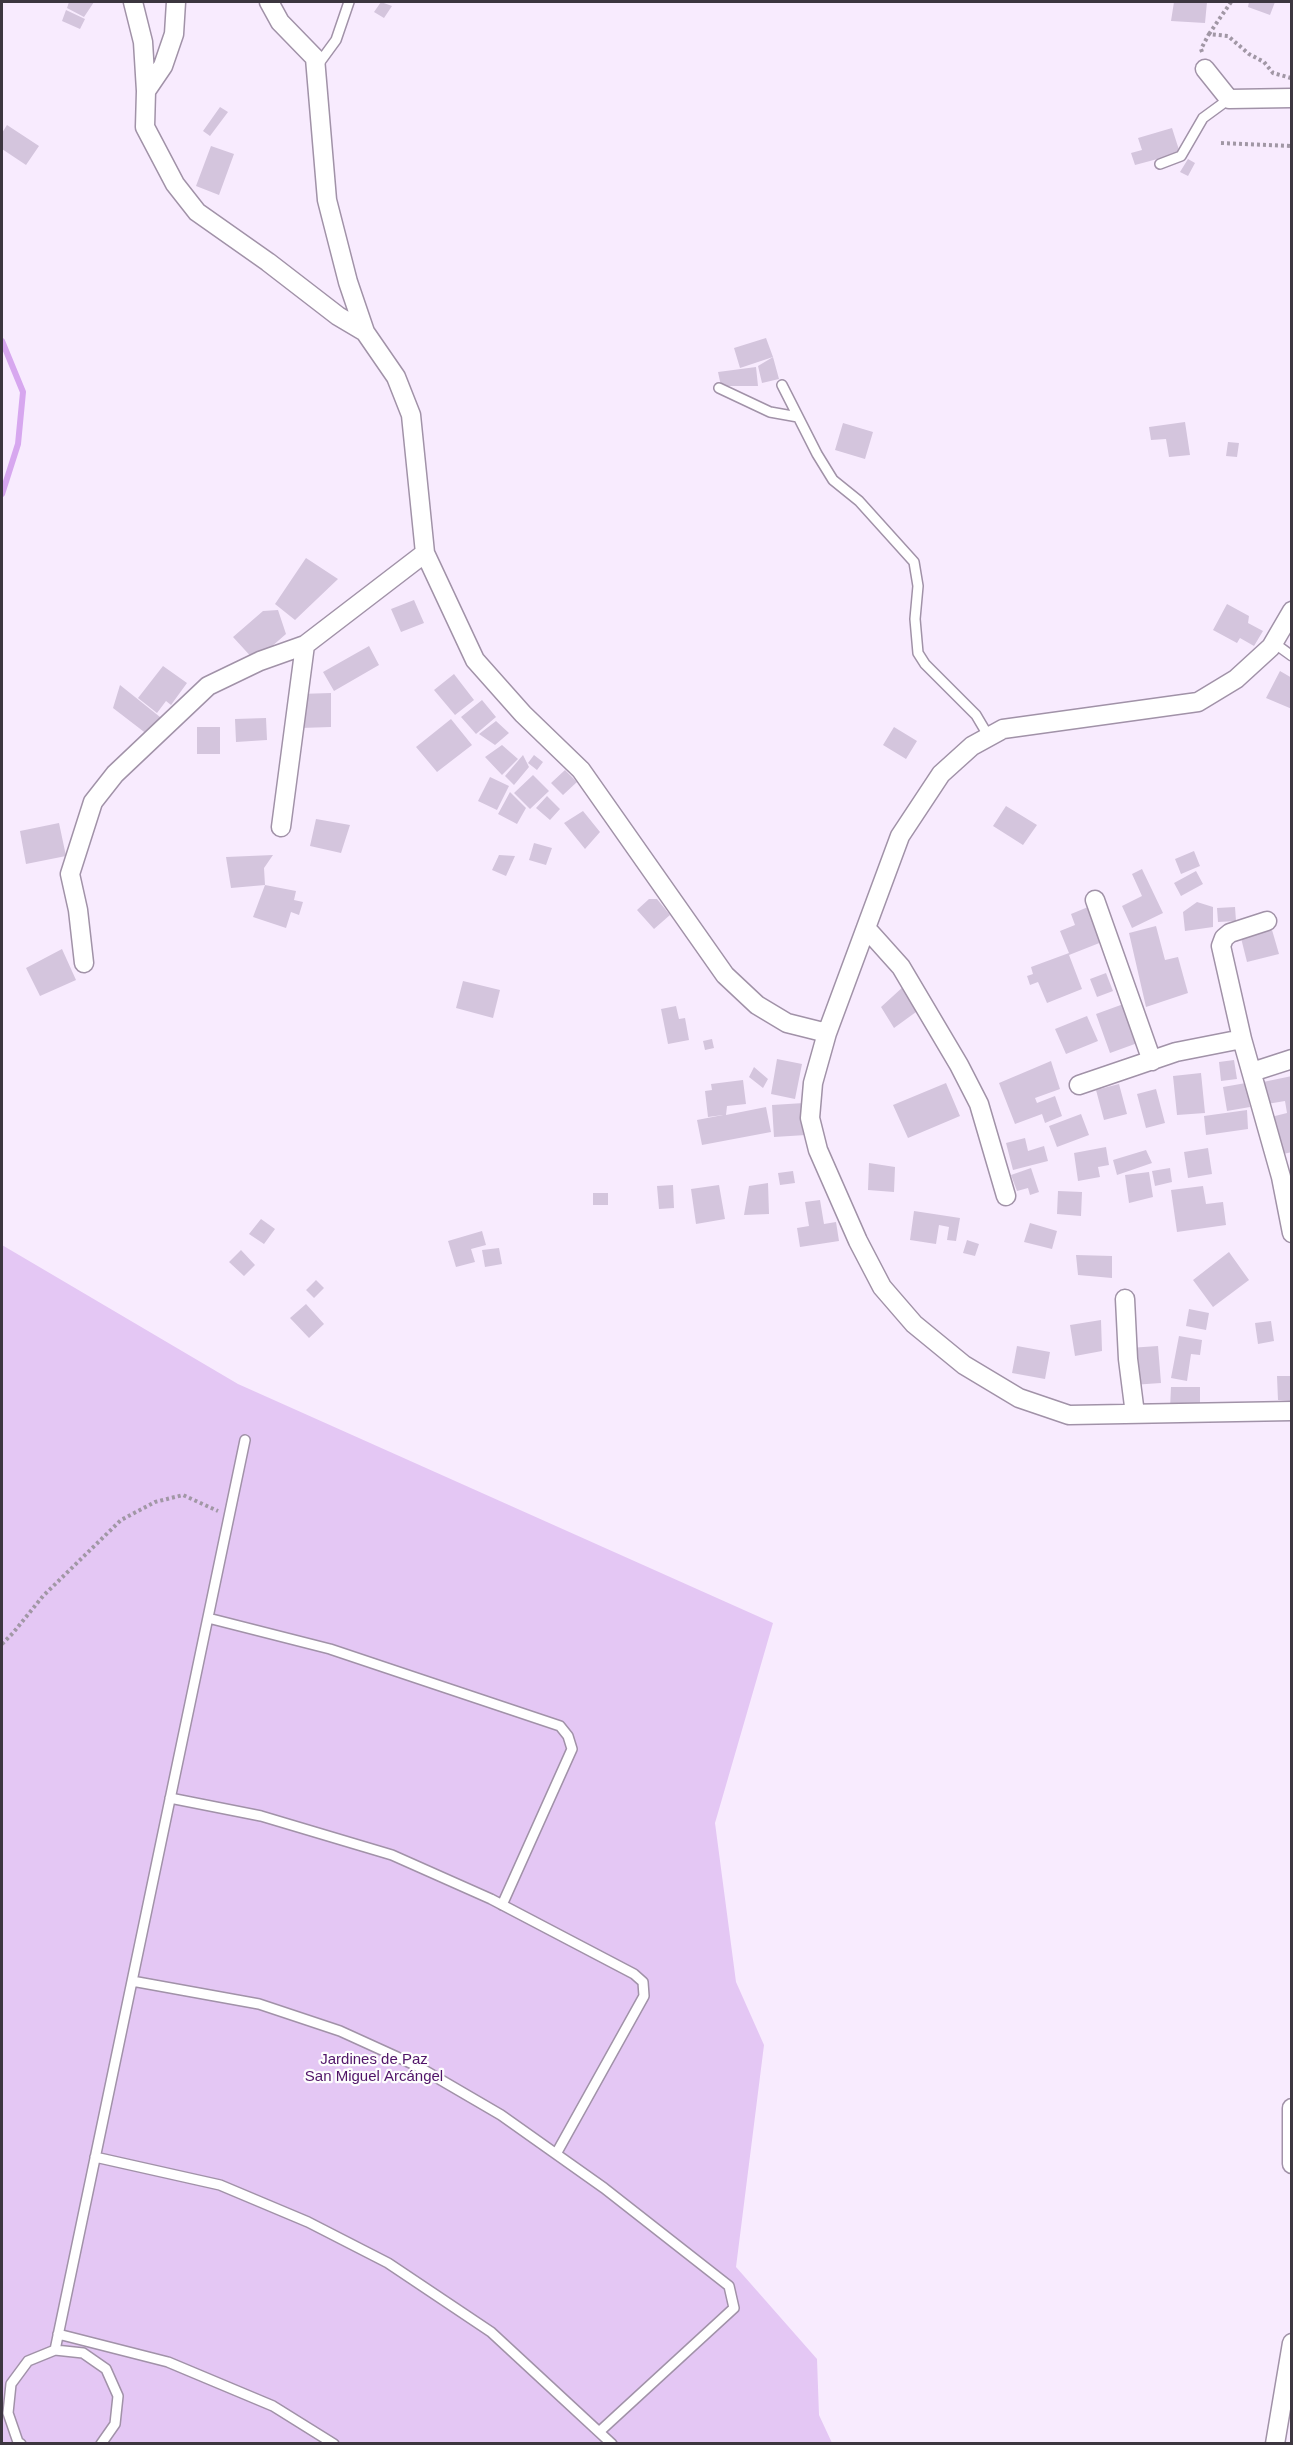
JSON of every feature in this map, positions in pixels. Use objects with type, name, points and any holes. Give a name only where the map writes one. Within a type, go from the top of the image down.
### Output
[{"type":"street","points":[[133,2],[143,42],[146,91],[145,127],[175,184],[197,212],[268,262],[338,316],[365,332]]},
{"type":"street","points":[[146,91],[163,66],[174,34],[176,2]]},
{"type":"street","points":[[269,2],[280,22],[315,58],[327,200],[348,282],[365,332],[396,377],[411,415],[425,553],[475,660],[523,714],[581,770],[725,975],[757,1005],[787,1023],[827,1033]]},
{"type":"street","points":[[1205,69],[1230,99],[1292,98]]},
{"type":"street","points":[[84,963],[78,910],[70,874],[93,802],[115,774],[208,686],[260,661],[305,645],[425,553]]},
{"type":"street","points":[[1292,611],[1274,643],[1236,679],[1198,702],[1003,729],[972,746],[941,774],[900,836],[827,1033],[813,1083],[810,1118],[818,1150],[858,1241],[882,1287],[914,1324],[955,1358],[1019,1398],[1069,1415],[1292,1411]]},
{"type":"street","points":[[281,827],[305,645]]},
{"type":"street","points":[[1095,900],[1152,1060]]},
{"type":"street","points":[[1267,921],[1230,933],[1224,938],[1221,946],[1242,1039],[1281,1177],[1292,1233]]},
{"type":"street","points":[[866,928],[901,967],[959,1065],[979,1104],[1006,1197]]},
{"type":"street","points":[[1079,1085],[1176,1052],[1242,1039]]},
{"type":"street","points":[[1252,1072],[1292,1059]]},
{"type":"street","points":[[1125,1299],[1128,1359],[1135,1414]]},
{"type":"street","points":[[1292,2108],[1292,2164]]},
{"type":"street","points":[[1275,2444],[1292,2343]]},
{"type":"lane","points":[[315,68],[336,40],[350,2]]},
{"type":"lane","points":[[1160,164],[1181,156],[1203,118],[1230,99]]},
{"type":"lane","points":[[782,385],[833,480],[860,501],[914,562],[918,586],[915,619],[918,652],[925,664],[976,716],[989,737]]},
{"type":"lane","points":[[719,388],[770,412],[798,417]]},
{"type":"lane","points":[[1274,643],[1292,656]]},
{"type":"lane","points":[[55,2350],[245,1440]]},
{"type":"lane","points":[[208,1618],[330,1649],[560,1726],[568,1736],[572,1749],[502,1905]]},
{"type":"lane","points":[[170,1798],[261,1816],[392,1855],[502,1905],[634,1974],[643,1982],[644,1996],[556,2154]]},
{"type":"lane","points":[[132,1981],[259,2004],[340,2031],[417,2066],[501,2115],[604,2188],[729,2286],[734,2308],[599,2432]]},
{"type":"lane","points":[[95,2157],[220,2185],[308,2222],[388,2263],[491,2332],[612,2444]]},
{"type":"lane","points":[[58,2334],[168,2362],[273,2406],[334,2444]]},
{"type":"lane","points":[[21,2444],[18,2442],[8,2413],[11,2384],[28,2361],[55,2350],[83,2353],[106,2369],[118,2396],[115,2424],[101,2444]]},
{"type":"path","points":[[1205,69],[1201,49],[1231,2]]},
{"type":"path","points":[[1209,34],[1228,36],[1249,54],[1264,62],[1273,73],[1292,79]]},
{"type":"path","points":[[1221,143],[1292,146]]},
{"type":"path","points":[[2,1644],[43,1596],[121,1520],[155,1502],[183,1495],[210,1506],[228,1517]]},
{"type":"green space","name":"Jardines de Paz San Miguel Arcángel","points":[[2,1245],[238,1384],[773,1623],[715,1823],[736,1982],[764,2045],[736,2267],[817,2359],[819,2415],[832,2443],[2,2444]]},
{"type":"building","points":[[69,2],[94,2],[84,17],[67,8]]},
{"type":"building","points":[[381,2],[392,6],[384,18],[374,12]]},
{"type":"building","points":[[1174,2],[1207,2],[1205,23],[1171,21]]},
{"type":"building","points":[[1249,2],[1275,2],[1270,15],[1248,7]]},
{"type":"building","points":[[66,10],[85,19],[80,29],[62,21]]},
{"type":"building","points":[[220,107],[228,112],[210,136],[203,131]]},
{"type":"building","points":[[7,125],[39,146],[26,165],[2,149],[2,133]]},
{"type":"building","points":[[1172,128],[1180,153],[1135,165],[1131,153],[1142,150],[1138,138]]},
{"type":"building","points":[[211,146],[234,154],[219,195],[196,186]]},
{"type":"building","points":[[1188,159],[1195,163],[1188,176],[1180,172]]},
{"type":"building","points":[[766,338],[773,357],[740,368],[734,348]]},
{"type":"building","points":[[773,357],[779,379],[762,383],[758,366]]},
{"type":"building","points":[[756,367],[758,386],[721,386],[718,372]]},
{"type":"building","points":[[1185,422],[1190,455],[1169,457],[1166,439],[1151,440],[1149,427]]},
{"type":"building","points":[[843,423],[873,432],[865,459],[835,450]]},
{"type":"building","points":[[1228,442],[1239,443],[1237,457],[1226,456]]},
{"type":"building","points":[[306,558],[338,579],[295,620],[275,604]]},
{"type":"building","points":[[414,600],[424,623],[401,632],[391,609]]},
{"type":"building","points":[[1227,604],[1249,616],[1248,623],[1263,631],[1254,646],[1240,638],[1237,643],[1213,630]]},
{"type":"building","points":[[278,610],[286,634],[255,661],[233,637],[263,611]]},
{"type":"building","points":[[369,646],[379,665],[334,691],[323,672]]},
{"type":"building","points":[[163,666],[187,683],[171,705],[166,701],[157,713],[138,698]]},
{"type":"building","points":[[1280,671],[1292,678],[1292,709],[1266,698]]},
{"type":"building","points":[[454,674],[474,700],[455,715],[434,690]]},
{"type":"building","points":[[120,685],[165,721],[152,738],[113,708]]},
{"type":"building","points":[[331,693],[331,727],[300,728],[299,694]]},
{"type":"building","points":[[482,700],[496,717],[476,734],[461,717]]},
{"type":"building","points":[[266,718],[267,740],[236,742],[235,719]]},
{"type":"building","points":[[451,719],[472,745],[437,772],[416,747]]},
{"type":"building","points":[[496,721],[509,733],[495,745],[479,734]]},
{"type":"building","points":[[197,727],[220,727],[220,754],[197,754]]},
{"type":"building","points":[[894,727],[917,741],[906,759],[883,745]]},
{"type":"building","points":[[502,745],[518,759],[502,775],[485,757]]},
{"type":"building","points":[[523,755],[529,767],[514,785],[505,776]]},
{"type":"building","points":[[534,755],[543,762],[537,770],[528,763]]},
{"type":"building","points":[[565,770],[577,782],[563,795],[551,783]]},
{"type":"building","points":[[533,775],[549,791],[530,809],[514,793]]},
{"type":"building","points":[[490,777],[509,786],[497,810],[478,801]]},
{"type":"building","points":[[510,792],[526,808],[517,824],[498,814]]},
{"type":"building","points":[[547,796],[560,809],[550,820],[536,808]]},
{"type":"building","points":[[1006,806],[1037,825],[1023,845],[993,826]]},
{"type":"building","points":[[583,811],[600,832],[585,849],[564,823]]},
{"type":"building","points":[[316,819],[350,825],[341,853],[310,846]]},
{"type":"building","points":[[59,823],[66,856],[26,864],[20,831]]},
{"type":"building","points":[[534,843],[552,848],[546,865],[529,860]]},
{"type":"building","points":[[1194,851],[1200,866],[1181,874],[1175,859]]},
{"type":"building","points":[[273,855],[264,868],[265,885],[231,888],[226,857]]},
{"type":"building","points":[[499,855],[515,856],[506,876],[492,870]]},
{"type":"building","points":[[1142,869],[1163,913],[1132,928],[1122,906],[1142,896],[1132,874]]},
{"type":"building","points":[[1196,871],[1203,884],[1181,896],[1174,883]]},
{"type":"building","points":[[265,885],[296,891],[294,900],[303,902],[299,915],[291,912],[286,928],[253,917]]},
{"type":"building","points":[[649,899],[657,899],[670,915],[654,929],[637,910]]},
{"type":"building","points":[[1197,902],[1213,907],[1213,927],[1185,931],[1183,912]]},
{"type":"building","points":[[1093,905],[1107,940],[1069,955],[1082,989],[1047,1003],[1038,982],[1030,985],[1027,976],[1033,974],[1031,967],[1069,953],[1060,931],[1075,925],[1071,914]]},
{"type":"building","points":[[1235,907],[1236,921],[1218,922],[1217,908]]},
{"type":"building","points":[[1156,926],[1165,960],[1178,957],[1188,993],[1146,1007],[1129,933]]},
{"type":"building","points":[[1272,930],[1279,954],[1247,962],[1241,938]]},
{"type":"building","points":[[62,949],[76,980],[40,996],[26,968]]},
{"type":"building","points":[[1106,973],[1113,991],[1097,997],[1090,979]]},
{"type":"building","points":[[463,981],[500,990],[493,1018],[456,1008]]},
{"type":"building","points":[[904,986],[916,1012],[894,1028],[881,1007]]},
{"type":"building","points":[[1129,1002],[1143,1041],[1110,1053],[1096,1014]]},
{"type":"building","points":[[676,1006],[679,1019],[685,1018],[689,1040],[668,1044],[661,1009]]},
{"type":"building","points":[[1087,1016],[1098,1041],[1066,1054],[1055,1029]]},
{"type":"building","points":[[712,1039],[714,1048],[705,1050],[703,1041]]},
{"type":"building","points":[[777,1059],[802,1064],[795,1099],[771,1094]]},
{"type":"building","points":[[1234,1060],[1237,1079],[1221,1081],[1219,1062]]},
{"type":"building","points":[[1051,1061],[1060,1089],[1035,1098],[1037,1103],[1055,1096],[1062,1116],[1045,1123],[1042,1114],[1015,1124],[999,1083]]},
{"type":"building","points":[[754,1067],[768,1079],[763,1088],[749,1077]]},
{"type":"building","points":[[1201,1073],[1205,1113],[1177,1115],[1173,1076]]},
{"type":"building","points":[[1292,1076],[1292,1152],[1279,1155],[1271,1117],[1287,1113],[1285,1101],[1267,1104],[1263,1082]]},
{"type":"building","points":[[743,1080],[746,1104],[727,1106],[726,1115],[766,1107],[771,1132],[702,1145],[697,1120],[723,1115],[708,1117],[705,1091],[712,1090],[711,1084]]},
{"type":"building","points":[[946,1083],[960,1116],[908,1138],[893,1105]]},
{"type":"building","points":[[1246,1083],[1250,1107],[1227,1111],[1223,1087]]},
{"type":"building","points":[[1119,1084],[1127,1114],[1104,1120],[1096,1090]]},
{"type":"building","points":[[1156,1089],[1165,1123],[1146,1128],[1137,1094]]},
{"type":"building","points":[[804,1103],[806,1135],[774,1137],[772,1105]]},
{"type":"building","points":[[1247,1110],[1248,1129],[1206,1135],[1204,1116]]},
{"type":"building","points":[[1081,1114],[1089,1135],[1057,1147],[1049,1126]]},
{"type":"building","points":[[1025,1138],[1028,1151],[1044,1146],[1048,1161],[1013,1170],[1006,1143]]},
{"type":"building","points":[[1106,1147],[1109,1165],[1098,1167],[1100,1177],[1078,1181],[1074,1153]]},
{"type":"building","points":[[1208,1148],[1212,1174],[1188,1178],[1184,1152]]},
{"type":"building","points":[[1146,1150],[1152,1163],[1117,1175],[1113,1160]]},
{"type":"building","points":[[869,1163],[895,1167],[894,1192],[868,1190]]},
{"type":"building","points":[[1031,1168],[1039,1192],[1030,1195],[1028,1188],[1017,1191],[1011,1175]]},
{"type":"building","points":[[1170,1168],[1172,1182],[1155,1186],[1152,1171]]},
{"type":"building","points":[[793,1171],[795,1183],[780,1185],[778,1173]]},
{"type":"building","points":[[1149,1172],[1153,1197],[1129,1203],[1125,1175]]},
{"type":"building","points":[[768,1183],[769,1214],[744,1215],[749,1186]]},
{"type":"building","points":[[673,1185],[674,1208],[659,1209],[657,1186]]},
{"type":"building","points":[[719,1185],[725,1219],[696,1224],[691,1189]]},
{"type":"building","points":[[1203,1186],[1206,1204],[1223,1202],[1226,1225],[1177,1232],[1171,1190]]},
{"type":"building","points":[[1058,1191],[1082,1192],[1081,1216],[1057,1214]]},
{"type":"building","points":[[593,1193],[608,1193],[608,1205],[593,1205]]},
{"type":"building","points":[[820,1200],[824,1224],[836,1222],[839,1241],[800,1247],[797,1228],[809,1226],[805,1202]]},
{"type":"building","points":[[914,1211],[960,1218],[956,1241],[947,1240],[949,1227],[939,1225],[936,1244],[910,1240]]},
{"type":"building","points":[[261,1219],[275,1229],[264,1244],[249,1234]]},
{"type":"building","points":[[1030,1223],[1057,1231],[1052,1249],[1024,1242]]},
{"type":"building","points":[[482,1231],[486,1245],[471,1249],[475,1262],[456,1267],[448,1241]]},
{"type":"building","points":[[967,1240],[979,1244],[975,1256],[963,1253]]},
{"type":"building","points":[[499,1248],[502,1264],[485,1267],[482,1250]]},
{"type":"building","points":[[241,1250],[255,1265],[244,1276],[229,1262]]},
{"type":"building","points":[[1229,1252],[1249,1280],[1213,1307],[1193,1280]]},
{"type":"building","points":[[1076,1255],[1112,1256],[1112,1278],[1078,1275]]},
{"type":"building","points":[[316,1280],[324,1288],[314,1298],[306,1290]]},
{"type":"building","points":[[306,1304],[324,1324],[309,1338],[290,1318]]},
{"type":"building","points":[[1189,1309],[1209,1313],[1206,1330],[1186,1326]]},
{"type":"building","points":[[1101,1320],[1102,1351],[1075,1356],[1070,1325]]},
{"type":"building","points":[[1271,1321],[1274,1341],[1258,1344],[1255,1323]]},
{"type":"building","points":[[1179,1336],[1202,1340],[1200,1355],[1191,1354],[1187,1381],[1171,1378]]},
{"type":"building","points":[[1017,1346],[1050,1352],[1045,1379],[1012,1373]]},
{"type":"building","points":[[1158,1346],[1161,1383],[1132,1385],[1129,1348]]},
{"type":"building","points":[[1277,1376],[1292,1376],[1292,1401],[1278,1400]]},
{"type":"building","points":[[1171,1387],[1200,1387],[1200,1410],[1170,1409]]},
{"type":"waterway","points":[[2,341],[23,392],[18,444],[2,494]]}]
